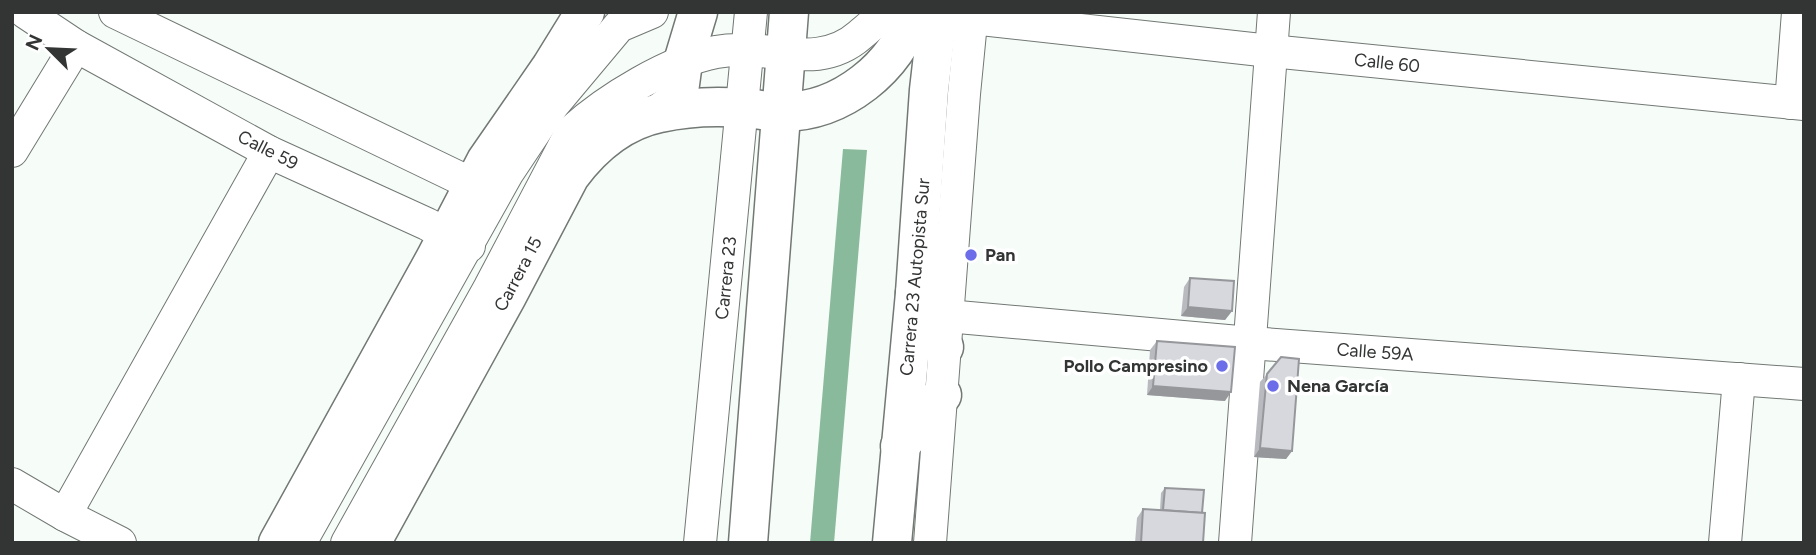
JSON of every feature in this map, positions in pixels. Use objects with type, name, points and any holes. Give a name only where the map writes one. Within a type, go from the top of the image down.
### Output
[{"type":"main road","points":[[278,543],[458,240],[474,185],[486,161],[551,68],[585,12]]},
{"type":"main road","points":[[551,68],[612,12]]},
{"type":"main road","points":[[661,112],[678,99],[683,62],[698,12]]},
{"type":"main road","points":[[748,543],[789,12]]},
{"type":"main road","name":"Carrera 15","points":[[371,543],[511,268],[583,158],[604,139],[626,125],[661,112],[742,108],[782,112],[819,106],[852,92],[876,74],[894,54],[911,24],[914,12]]},
{"type":"main road","name":"Carrera 23 Autopista Sur","points":[[892,543],[915,293],[929,90],[961,14]]},
{"type":"main road","points":[[915,293],[945,332]]},
{"type":"main road","points":[[900,446],[942,395]]},
{"type":"street","points":[[115,12],[474,185]]},
{"type":"street","points":[[300,543],[458,240],[552,106],[619,26],[652,12]]},
{"type":"street","name":"Carrera 23","points":[[699,543],[751,12]]},
{"type":"street","points":[[347,543],[511,268],[572,131],[587,117],[622,94],[683,62],[718,52],[785,52],[820,56],[847,46],[879,19],[882,12]]},
{"type":"street","points":[[1235,543],[1274,12]]},
{"type":"street","points":[[1797,103],[1798,12]]},
{"type":"street","points":[[930,543],[942,395],[961,14]]},
{"type":"street","name":"Calle 60","points":[[961,14],[1270,51],[1797,103]]},
{"type":"street","name":"Calle 59","points":[[43,17],[76,46],[269,152],[458,240],[511,268]]},
{"type":"street","points":[[12,151],[76,46]]},
{"type":"street","points":[[65,515],[269,152]]},
{"type":"street","name":"Calle 59A","points":[[945,332],[1250,343],[1804,384]]},
{"type":"street","points":[[1726,543],[1738,379]]},
{"type":"street","points":[[12,484],[120,543]]},
{"type":"shaded area","points":[[843,149],[867,150],[834,543],[810,543]]},
{"type":"building","points":[[1190,278],[1234,281],[1232,311],[1188,307]]},
{"type":"building","points":[[1157,341],[1235,347],[1231,392],[1153,386]]},
{"type":"building","points":[[1281,357],[1299,359],[1292,451],[1260,448],[1267,374]]},
{"type":"building","points":[[1165,488],[1204,490],[1202,513],[1163,510]]},
{"type":"building","points":[[1143,509],[1205,513],[1203,543],[1141,543]]},
{"type":"place","name":"Pan","points":[[971,255]]},
{"type":"place","name":"Pollo Campresino","points":[[1222,366]]},
{"type":"place","name":"Nena García","points":[[1273,386]]}]
